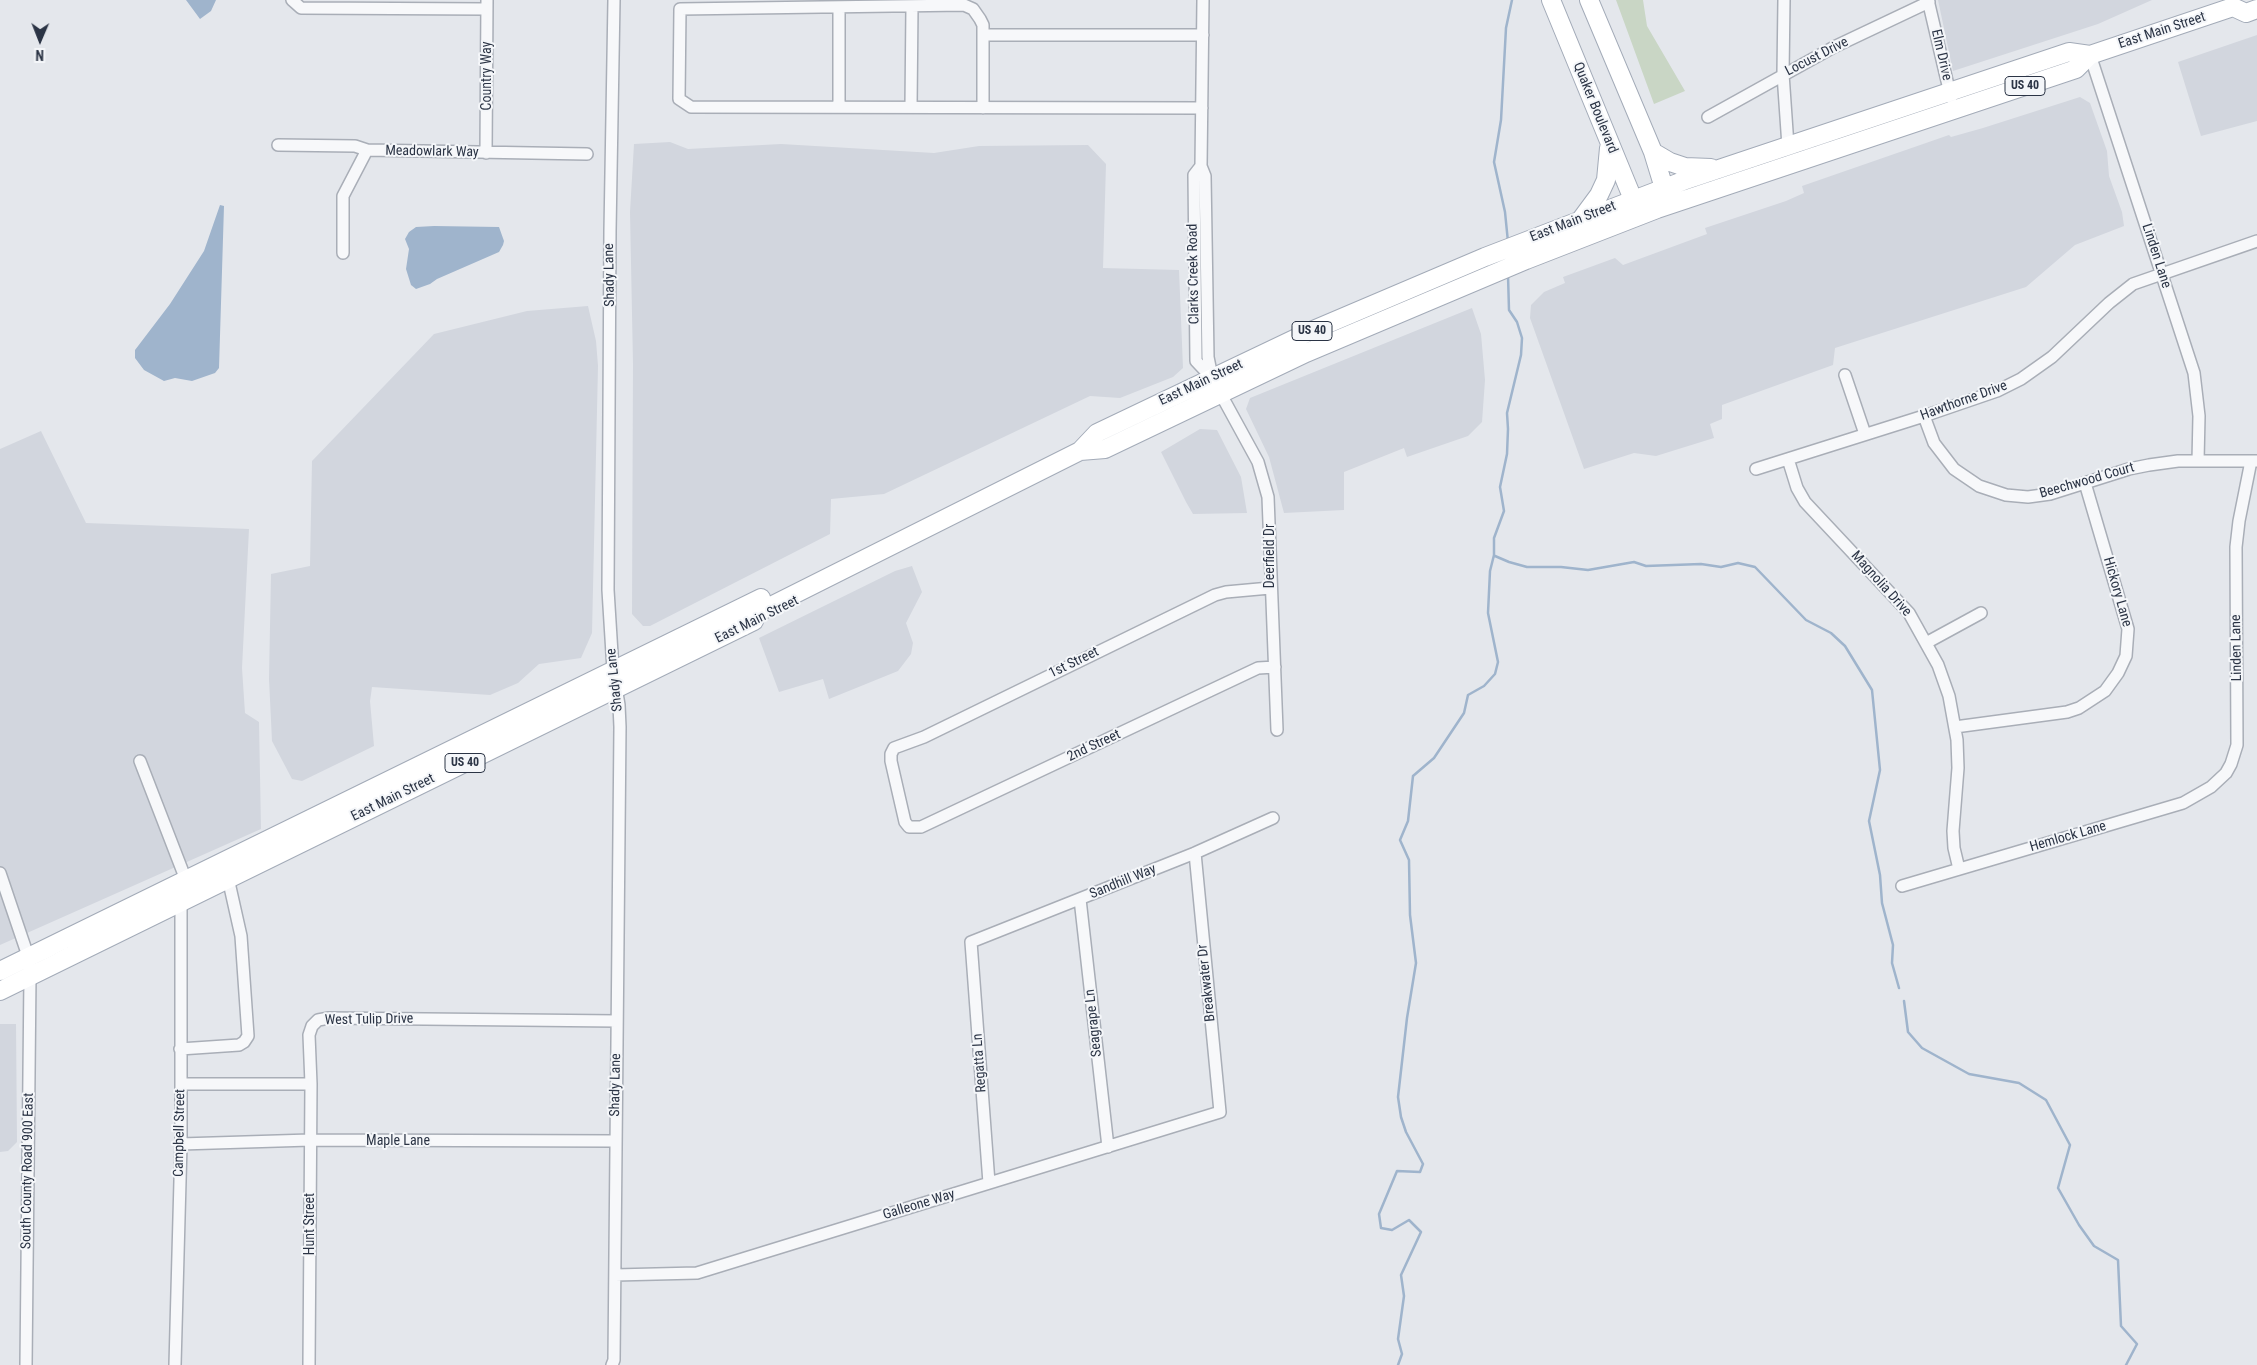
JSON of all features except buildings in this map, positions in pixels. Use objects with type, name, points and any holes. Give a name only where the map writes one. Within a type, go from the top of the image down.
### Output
[{"type":"main road","name":"Quaker Boulevard","points":[[1551,0],[1640,216]]},
{"type":"main road","points":[[1589,0],[1652,152],[1664,188],[1674,204]]},
{"type":"main road","name":"East Main Street","points":[[1216,386],[1526,260],[1640,216],[2076,69],[2090,55],[2235,4],[2246,13],[2257,9]]},
{"type":"main road","name":"East Main Street","points":[[0,991],[744,626],[747,618],[1080,451],[1105,449],[1311,332],[1485,256],[1633,199],[2070,52],[2090,55]]},
{"type":"main road","points":[[1582,218],[1599,196],[1606,180],[1609,143]]},
{"type":"main road","points":[[1652,152],[1670,162],[1685,167],[1721,168]]},
{"type":"main road","name":"East Main Street","points":[[0,971],[820,569],[834,573]]},
{"type":"street","points":[[292,0],[301,8],[487,5]]},
{"type":"street","name":"Shady Lane","points":[[614,0],[610,231],[608,590],[613,670],[617,689],[620,727],[615,1141],[615,1363]]},
{"type":"street","name":"Clarks Creek Road","points":[[1203,0],[1200,166],[1204,176],[1208,357],[1216,386]]},
{"type":"street","points":[[1784,0],[1783,74],[1788,146]]},
{"type":"street","name":"Locust Drive","points":[[1708,117],[1783,74],[1929,1]]},
{"type":"street","name":"Elm Drive","points":[[1929,1],[1954,110]]},
{"type":"street","name":"Country Way","points":[[486,153],[487,5]]},
{"type":"street","points":[[911,108],[912,6]]},
{"type":"street","points":[[983,108],[983,25],[973,9],[964,6],[680,9],[679,99],[691,108],[839,107],[911,108],[983,108],[1202,108]]},
{"type":"street","points":[[839,7],[839,107]]},
{"type":"street","points":[[983,35],[1203,35]]},
{"type":"street","name":"Linden Lane","points":[[2090,55],[2163,273],[2194,373],[2198,416],[2198,461]]},
{"type":"street","name":"Meadowlark Way","points":[[278,146],[355,146],[367,150],[587,154]]},
{"type":"street","points":[[343,253],[343,196],[367,150]]},
{"type":"street","name":"Hawthorne Drive","points":[[1756,469],[1997,391],[2021,379],[2052,357],[2132,284],[2257,241]]},
{"type":"street","points":[[1845,375],[1865,434]]},
{"type":"street","name":"Deerfield Dr","points":[[1216,386],[1258,462],[1266,486],[1271,525],[1270,588],[1275,666],[1276,730]]},
{"type":"street","name":"Beechwood Court","points":[[1924,416],[1934,443],[1954,468],[1986,489],[2006,495],[2028,497],[2050,494],[2149,465],[2198,461],[2254,461]]},
{"type":"street","name":"Magnolia Drive","points":[[1788,459],[1797,488],[1805,502],[1908,613],[1926,643],[1945,683],[1955,727],[1958,768],[1953,831],[1954,848],[1959,869]]},
{"type":"street","name":"Linden Lane","points":[[2226,773],[2237,745],[2236,547],[2239,521],[2254,461]]},
{"type":"street","name":"Hickory Lane","points":[[1955,727],[2066,712],[2079,708],[2105,691],[2118,673],[2126,656],[2128,629],[2085,483]]},
{"type":"street","name":"1st Street","points":[[914,828],[909,827],[905,822],[891,761],[891,754],[894,748],[924,737],[1216,596],[1226,592],[1270,588]]},
{"type":"street","points":[[1926,643],[1981,613]]},
{"type":"street","name":"2nd Street","points":[[914,828],[1018,783],[1258,668],[1275,666]]},
{"type":"street","points":[[140,762],[186,880]]},
{"type":"street","name":"Hemlock Lane","points":[[1902,886],[2183,803],[2211,787],[2226,773]]},
{"type":"street","name":"Sandhill Way","points":[[971,942],[1194,853],[1273,818]]},
{"type":"street","name":"Breakwater Dr","points":[[1194,853],[1220,1112]]},
{"type":"street","name":"South County Road 900 East","points":[[0,873],[28,957],[30,976],[26,1365]]},
{"type":"street","points":[[180,1049],[239,1045],[248,1036],[241,936],[228,878]]},
{"type":"street","name":"Seagrape Ln","points":[[1080,899],[1108,1147]]},
{"type":"street","name":"Campbell Street","points":[[175,1365],[181,1144],[181,902]]},
{"type":"street","name":"Regatta Ln","points":[[971,942],[989,1183]]},
{"type":"street","name":"West Tulip Drive","points":[[311,1084],[309,1035],[312,1026],[322,1019],[617,1022]]},
{"type":"street","points":[[181,1084],[311,1084]]},
{"type":"street","name":"Hunt Street","points":[[309,1365],[311,1084]]},
{"type":"street","name":"Galleone Way","points":[[614,1275],[697,1273],[1220,1112]]},
{"type":"street","name":"Maple Lane","points":[[181,1144],[310,1140],[615,1141]]},
{"type":"shaded area","points":[[1938,0],[2152,0],[2098,24],[1953,71]]},
{"type":"shaded area","points":[[2257,35],[2257,121],[2201,136],[2178,62]]},
{"type":"shaded area","points":[[2080,97],[2090,103],[2107,151],[2109,176],[2122,212],[2124,226],[2075,245],[2026,287],[1835,348],[1833,365],[1722,405],[1722,419],[1710,424],[1714,438],[1656,456],[1634,453],[1584,469],[1530,318],[1531,305],[1544,292],[1565,283],[1563,277],[1615,258],[1623,265],[1707,234],[1705,228],[1786,201],[1804,193],[1802,186],[1949,135],[1951,137],[1983,128]]},
{"type":"shaded area","points":[[670,142],[688,149],[781,144],[934,153],[979,146],[1088,145],[1106,164],[1103,268],[1179,270],[1183,368],[1173,377],[1120,398],[1090,396],[884,494],[831,499],[830,534],[650,626],[643,626],[632,614],[633,364],[630,212],[634,144]]},
{"type":"shaded area","points":[[588,306],[596,341],[598,366],[592,633],[581,658],[539,664],[518,683],[490,695],[372,687],[370,701],[374,746],[302,781],[292,779],[272,741],[269,679],[271,574],[310,566],[312,461],[434,334],[527,311]]},
{"type":"shaded area","points":[[1472,308],[1481,334],[1485,380],[1482,422],[1468,436],[1407,457],[1404,448],[1344,472],[1344,510],[1284,513],[1269,457],[1246,409],[1250,398]]},
{"type":"shaded area","points":[[1200,429],[1217,430],[1241,477],[1247,513],[1193,514],[1186,502],[1161,452]]},
{"type":"shaded area","points":[[41,431],[86,523],[249,529],[242,668],[245,713],[259,722],[261,829],[0,945],[0,449]]},
{"type":"shaded area","points":[[912,566],[922,592],[906,623],[913,643],[911,654],[898,671],[829,699],[823,679],[779,692],[759,638],[895,571]]},
{"type":"shaded area","points":[[0,1024],[16,1024],[17,1142],[8,1151],[0,1152]]},
{"type":"green space","points":[[1616,0],[1643,0],[1647,26],[1685,91],[1654,104]]},
{"type":"water","points":[[186,0],[216,0],[211,11],[200,19]]},
{"type":"water","points":[[220,205],[224,206],[219,368],[215,373],[192,381],[175,378],[164,381],[144,370],[135,358],[135,350],[170,304],[204,251]]},
{"type":"water","points":[[416,227],[499,227],[504,241],[499,252],[416,289],[411,285],[406,269],[409,249],[405,239],[409,232]]},
{"type":"waterway","points":[[1508,242],[1505,212],[1494,162],[1501,120],[1506,28],[1512,0]]},
{"type":"waterway","points":[[1398,1365],[1402,1354],[1398,1339],[1404,1296],[1401,1275],[1421,1232],[1409,1220],[1392,1230],[1381,1228],[1379,1214],[1397,1171],[1420,1172],[1423,1164],[1406,1132],[1401,1117],[1398,1097],[1407,1018],[1416,963],[1410,915],[1409,860],[1400,840],[1408,821],[1413,776],[1434,758],[1464,713],[1468,695],[1484,686],[1495,674],[1498,662],[1488,613],[1490,571],[1494,555],[1494,538],[1504,511],[1500,487],[1507,454],[1507,413],[1521,355],[1522,338],[1517,322],[1509,310],[1508,275]]},
{"type":"waterway","points":[[1495,556],[1527,567],[1561,567],[1588,570],[1634,562],[1646,566],[1701,564],[1721,567],[1738,563],[1755,567],[1806,620],[1831,633],[1845,646],[1872,690],[1880,770],[1869,821],[1880,875],[1882,903],[1893,945],[1892,963],[1899,988]]},
{"type":"waterway","points":[[1904,1001],[1908,1032],[1922,1048],[1969,1074],[2019,1083],[2046,1100],[2070,1145],[2058,1188],[2079,1225],[2094,1246],[2118,1260],[2121,1326],[2137,1344],[2126,1365]]}]
